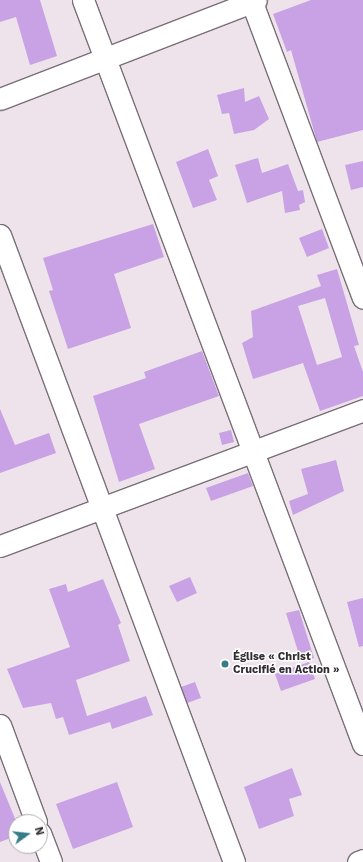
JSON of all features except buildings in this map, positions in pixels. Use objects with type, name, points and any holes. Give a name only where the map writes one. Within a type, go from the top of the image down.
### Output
[{"type":"street","points":[[83,0],[363,744]]},
{"type":"street","points":[[0,99],[253,1],[363,298]]},
{"type":"street","points":[[0,235],[234,862]]},
{"type":"street","points":[[0,546],[363,410]]},
{"type":"street","points":[[0,725],[33,814]]},
{"type":"street","points":[[358,862],[363,860]]},
{"type":"place","name":"Église « Christ Crucifié en Action »","points":[[225,664]]}]
